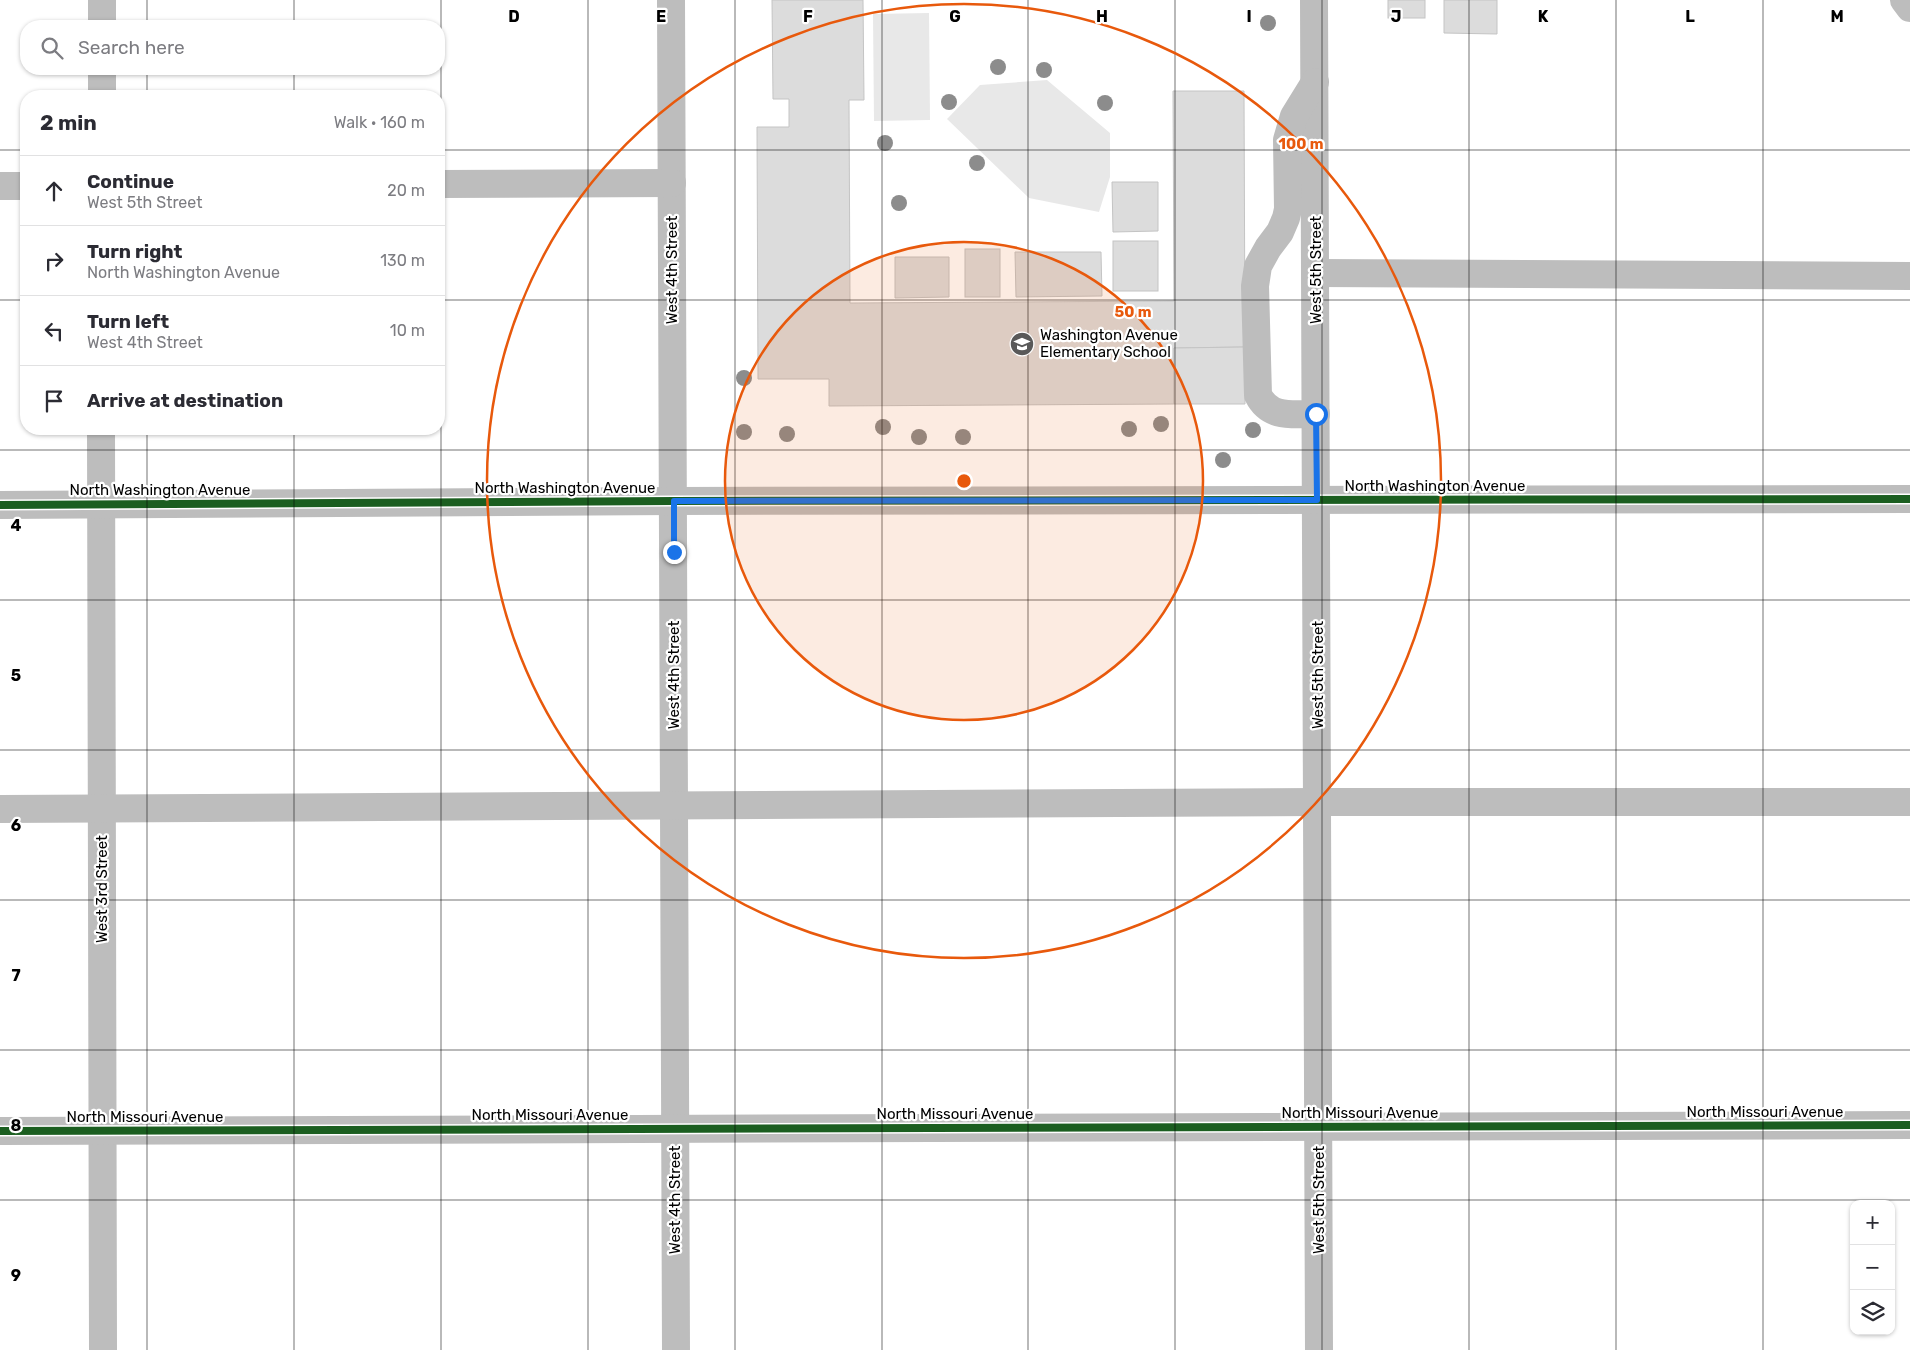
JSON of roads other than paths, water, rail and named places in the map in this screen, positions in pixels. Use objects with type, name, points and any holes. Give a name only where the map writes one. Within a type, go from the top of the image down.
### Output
[{"type":"street","points":[[102,0],[102,20]]},
{"type":"street","name":"West 4th Street","points":[[671,0],[676,1350]]},
{"type":"street","name":"West 5th Street","points":[[1314,0],[1320,1350]]},
{"type":"street","points":[[1904,0],[1910,8]]},
{"type":"street","points":[[102,75],[102,90]]},
{"type":"street","points":[[1315,82],[1294,116],[1289,128],[1287,140],[1288,209],[1280,232],[1260,261],[1255,286],[1258,395],[1263,404],[1277,412],[1316,414]]},
{"type":"street","points":[[445,184],[672,183]]},
{"type":"street","points":[[0,186],[20,186]]},
{"type":"street","points":[[1316,273],[1910,276]]},
{"type":"street","name":"West 3rd Street","points":[[101,435],[103,1350]]},
{"type":"street","name":"North Washington Avenue","points":[[0,505],[674,501],[1910,499]]},
{"type":"street","points":[[0,809],[674,807],[1318,802],[1910,802]]},
{"type":"street","name":"North Missouri Avenue","points":[[0,1131],[1910,1125]]},
{"type":"place","name":"Washington Avenue Elementary School","points":[[1022,344]]}]
